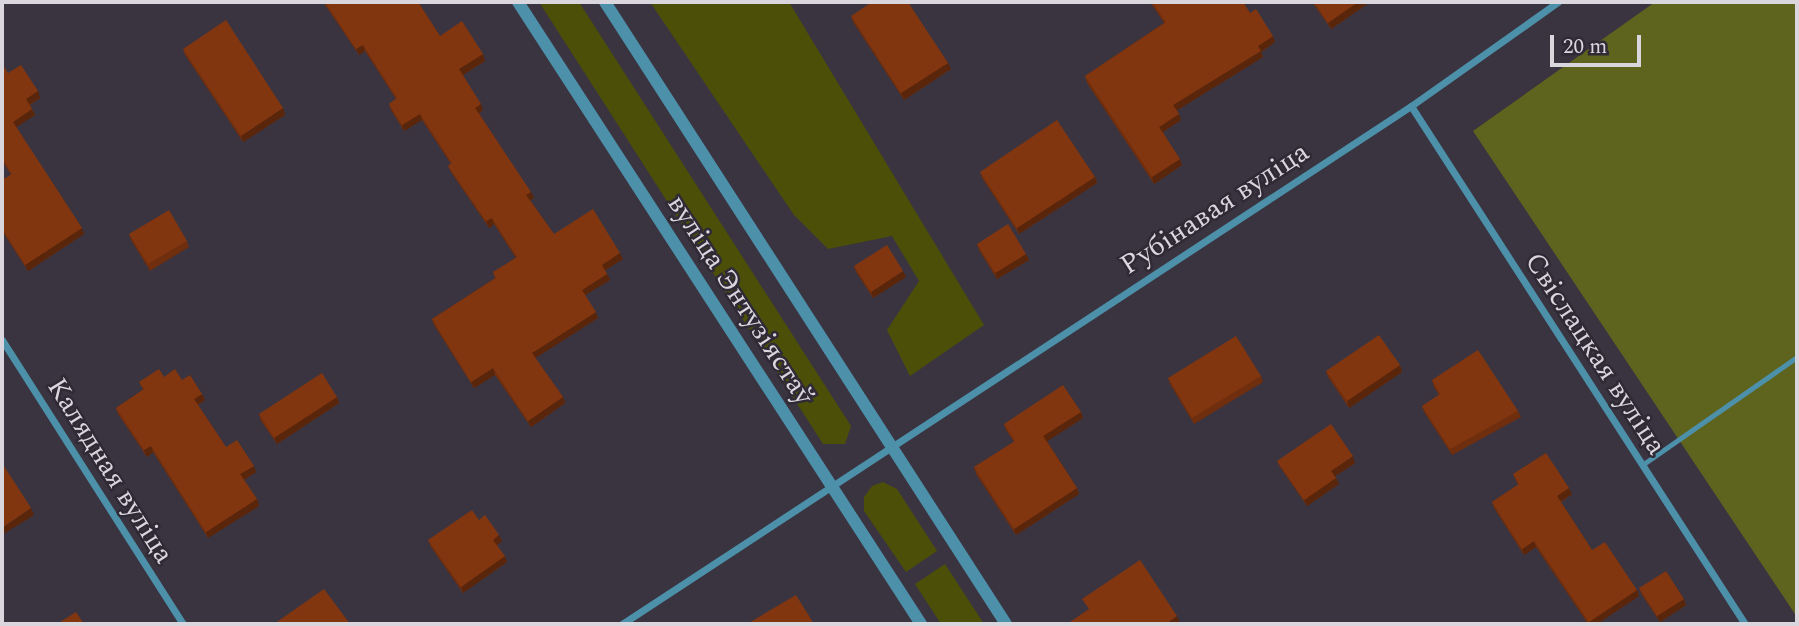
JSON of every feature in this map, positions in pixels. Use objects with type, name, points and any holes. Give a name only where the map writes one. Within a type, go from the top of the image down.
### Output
[{"type":"street","name":"вуліца Энтузіястаў","points":[[518,2],[921,624]]},
{"type":"street","name":"вуліца Энтузіястаў","points":[[605,2],[1006,624]]},
{"type":"street","name":"Рубінавая вуліца","points":[[622,624],[1410,106],[1558,2]]},
{"type":"street","name":"Свіслацкая вуліца","points":[[1410,106],[1745,624]]},
{"type":"street","name":"Калядная вуліца","points":[[2,340],[183,624]]},
{"type":"lane","points":[[1642,465],[1797,357]]},
{"type":"shaded area","points":[[539,2],[579,2],[851,426],[845,444],[823,444]]},
{"type":"shaded area","points":[[650,2],[789,2],[984,325],[910,376],[887,330],[919,281],[892,236],[828,249],[794,215]]},
{"type":"shaded area","points":[[883,482],[897,489],[937,551],[906,572],[864,511],[864,497],[872,486]]},
{"type":"shaded area","points":[[945,564],[984,624],[941,624],[915,584]]},
{"type":"green space","points":[[1655,2],[1797,2],[1797,617],[1473,131]]},
{"type":"building","points":[[325,2],[418,2],[440,36],[462,21],[483,54],[459,69],[481,104],[475,108],[531,192],[526,195],[554,234],[593,209],[620,253],[602,265],[607,274],[582,290],[596,312],[532,353],[563,397],[528,421],[493,368],[471,382],[432,319],[496,278],[493,272],[517,257],[492,218],[486,221],[448,166],[452,163],[420,114],[402,125],[389,104],[397,98],[363,45],[356,49]]},
{"type":"building","points":[[872,2],[908,2],[948,63],[901,93],[851,16]]},
{"type":"building","points":[[1152,2],[1243,2],[1250,13],[1256,9],[1273,36],[1258,46],[1261,51],[1173,105],[1179,114],[1159,127],[1180,159],[1152,177],[1085,76],[1166,22]]},
{"type":"building","points":[[1314,2],[1358,2],[1328,23]]},
{"type":"building","points":[[226,20],[283,108],[241,136],[183,49]]},
{"type":"building","points":[[3,65],[8,73],[21,65],[38,91],[26,99],[32,109],[13,122],[82,228],[25,265],[2,228],[2,180],[12,174],[2,158]]},
{"type":"building","points":[[1057,120],[1095,177],[1017,228],[980,172]]},
{"type":"building","points":[[169,210],[187,241],[148,264],[129,234]]},
{"type":"building","points":[[1008,224],[1026,254],[995,273],[977,244]]},
{"type":"building","points":[[887,245],[903,271],[871,292],[854,266]]},
{"type":"building","points":[[1379,335],[1400,365],[1347,401],[1326,371]]},
{"type":"building","points":[[1236,336],[1261,376],[1192,418],[1168,378]]},
{"type":"building","points":[[1478,350],[1518,411],[1450,449],[1422,406],[1440,394],[1432,380]]},
{"type":"building","points":[[159,369],[164,377],[175,369],[182,380],[190,375],[202,394],[194,399],[226,447],[237,440],[254,466],[240,474],[257,499],[206,532],[151,446],[144,450],[116,408],[144,389],[139,382]]},
{"type":"building","points":[[322,373],[337,397],[274,438],[259,414]]},
{"type":"building","points":[[1063,385],[1081,412],[1043,436],[1077,488],[1014,529],[974,467],[1015,441],[1004,424]]},
{"type":"building","points":[[1331,424],[1353,456],[1331,471],[1336,478],[1304,500],[1277,461]]},
{"type":"building","points":[[1546,453],[1569,488],[1557,496],[1592,550],[1605,542],[1637,590],[1589,622],[1534,541],[1522,549],[1492,502],[1519,484],[1513,474]]},
{"type":"building","points":[[2,463],[31,508],[2,528]]},
{"type":"building","points":[[472,510],[479,520],[485,515],[499,535],[493,540],[505,556],[461,587],[428,540]]},
{"type":"building","points":[[1140,560],[1177,616],[1166,624],[1067,624],[1089,609],[1082,599]]},
{"type":"building","points":[[1666,571],[1684,599],[1657,616],[1639,588]]},
{"type":"building","points":[[324,589],[350,624],[274,624]]},
{"type":"building","points":[[796,595],[814,624],[747,624]]},
{"type":"building","points":[[76,612],[84,624],[57,624]]}]
